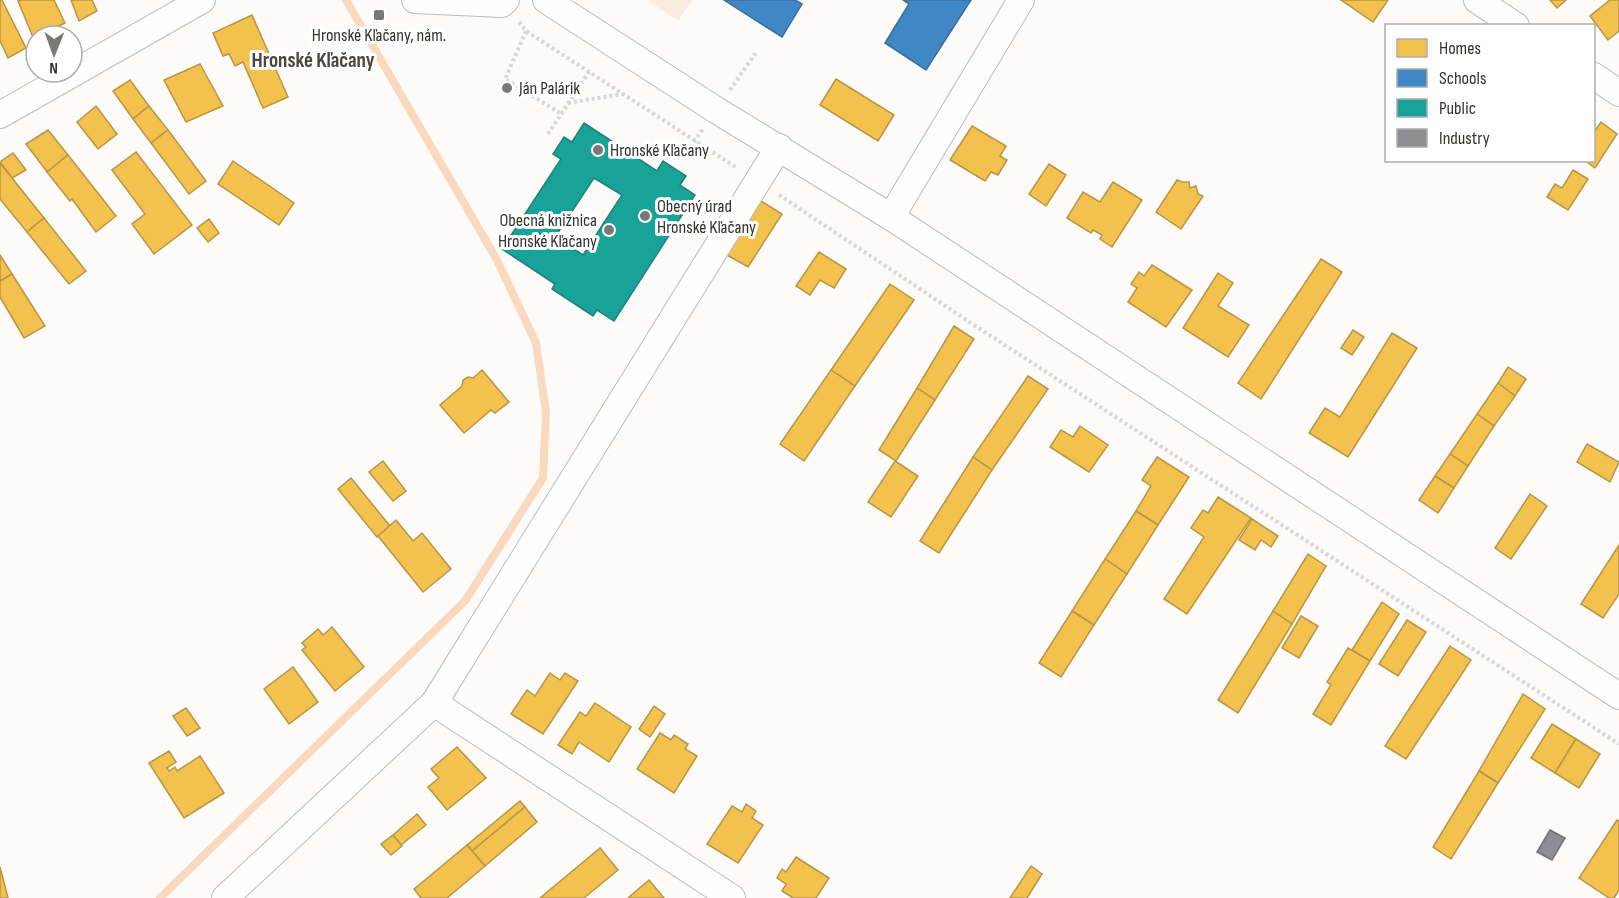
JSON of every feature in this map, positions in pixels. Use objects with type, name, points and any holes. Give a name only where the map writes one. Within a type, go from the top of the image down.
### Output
[{"type":"street","points":[[0,115],[202,0]]},
{"type":"street","points":[[415,0],[504,2]]},
{"type":"street","points":[[546,0],[891,217],[1619,696]]},
{"type":"street","points":[[891,217],[1021,0]]},
{"type":"street","points":[[1477,0],[1513,24]]},
{"type":"street","points":[[1595,77],[1619,93]]},
{"type":"street","points":[[225,898],[434,703],[779,147]]},
{"type":"street","points":[[434,703],[732,898]]},
{"type":"path","points":[[504,2],[526,31],[694,142],[759,181],[976,327],[1619,744]]},
{"type":"path","points":[[526,31],[505,79],[560,113]]},
{"type":"path","points":[[727,95],[757,51]]},
{"type":"path","points":[[548,134],[589,72]]},
{"type":"path","points":[[568,103],[624,94]]},
{"type":"shaded area","points":[[647,0],[692,0],[678,21]]},
{"type":"building: Homes","points":[[0,0],[2,0],[24,44],[24,49],[8,58],[0,41]]},
{"type":"building: Homes","points":[[54,0],[65,23],[28,24],[18,1]]},
{"type":"building: Homes","points":[[71,0],[92,0],[97,11],[79,21]]},
{"type":"building: Homes","points":[[1341,0],[1388,0],[1373,22]]},
{"type":"building: Homes","points":[[1550,0],[1566,0],[1557,8]]},
{"type":"building: Homes","points":[[1610,0],[1619,0],[1619,31],[1608,40],[1590,16]]},
{"type":"building: Homes","points":[[252,15],[288,97],[263,108],[243,62],[235,66],[229,54],[223,56],[213,33]]},
{"type":"building: Homes","points":[[200,64],[223,106],[186,122],[164,80]]},
{"type":"building: Homes","points":[[836,79],[894,115],[878,141],[820,105]]},
{"type":"building: Homes","points":[[130,80],[149,106],[133,119],[113,91]]},
{"type":"building: Homes","points":[[96,106],[117,134],[98,149],[77,122]]},
{"type":"building: Homes","points":[[149,106],[168,130],[151,143],[133,119]]},
{"type":"building: Homes","points":[[1601,122],[1617,134],[1595,168],[1587,162],[1595,162],[1595,131]]},
{"type":"building: Homes","points":[[972,126],[1006,146],[1000,156],[1007,160],[998,175],[991,172],[985,181],[950,160]]},
{"type":"building: Homes","points":[[48,130],[68,155],[47,172],[26,144]]},
{"type":"building: Homes","points":[[168,130],[206,181],[189,194],[151,143]]},
{"type":"building: Homes","points":[[136,152],[192,225],[154,254],[132,224],[145,214],[112,170]]},
{"type":"building: Homes","points":[[13,153],[26,170],[12,178],[0,162]]},
{"type":"building: Homes","points":[[68,155],[116,216],[96,232],[72,199],[70,201],[47,172]]},
{"type":"building: Homes","points":[[233,161],[294,203],[279,225],[218,184]]},
{"type":"building: Homes","points":[[0,163],[44,218],[27,232],[0,199]]},
{"type":"building: Homes","points":[[1049,164],[1066,175],[1046,206],[1029,194]]},
{"type":"building: Homes","points":[[1573,170],[1588,179],[1568,210],[1547,197],[1555,184],[1562,188]]},
{"type":"building: Homes","points":[[1177,180],[1189,182],[1190,188],[1196,186],[1198,194],[1203,196],[1181,229],[1156,212]]},
{"type":"building: Homes","points":[[1113,182],[1142,200],[1112,247],[1100,239],[1102,235],[1093,230],[1091,233],[1067,218],[1083,192],[1100,202]]},
{"type":"building: Homes","points":[[761,201],[782,214],[748,267],[727,255]]},
{"type":"building: Homes","points":[[44,218],[86,271],[69,284],[27,232]]},
{"type":"building: Homes","points":[[209,219],[219,233],[208,242],[197,228]]},
{"type":"building: Homes","points":[[819,252],[846,269],[834,288],[820,280],[810,295],[796,286]]},
{"type":"building: Homes","points":[[0,255],[12,274],[0,281]]},
{"type":"building: Homes","points":[[1321,259],[1342,272],[1261,399],[1238,383]]},
{"type":"building: Homes","points":[[1152,265],[1192,290],[1166,327],[1128,302],[1137,288],[1131,284],[1139,272],[1144,276]]},
{"type":"building: Homes","points":[[1218,273],[1233,283],[1218,306],[1249,325],[1228,357],[1183,328]]},
{"type":"building: Homes","points":[[12,274],[45,326],[24,338],[0,297],[0,281]]},
{"type":"building: Homes","points":[[890,284],[914,300],[855,386],[831,370]]},
{"type":"building: Homes","points":[[954,326],[974,339],[935,400],[917,388]]},
{"type":"building: Homes","points":[[1353,330],[1364,337],[1352,355],[1341,348]]},
{"type":"building: Homes","points":[[1392,333],[1417,348],[1348,457],[1309,433],[1325,408],[1340,417]]},
{"type":"building: Homes","points":[[1508,367],[1526,379],[1515,396],[1498,383]]},
{"type":"building: Homes","points":[[482,370],[509,402],[495,413],[491,410],[464,433],[440,405],[462,386],[463,380],[468,377],[473,378]]},
{"type":"building: Homes","points":[[831,370],[855,386],[804,461],[780,444]]},
{"type":"building: Homes","points":[[1028,376],[1048,389],[992,470],[973,457]]},
{"type":"building: Homes","points":[[1498,383],[1515,396],[1494,426],[1477,414]]},
{"type":"building: Homes","points":[[917,388],[935,400],[896,461],[879,450]]},
{"type":"building: Homes","points":[[1477,414],[1494,426],[1468,466],[1450,454]]},
{"type":"building: Homes","points":[[1080,426],[1108,445],[1089,472],[1050,447],[1061,430],[1073,437]]},
{"type":"building: Homes","points":[[1587,444],[1619,462],[1610,482],[1577,462]]},
{"type":"building: Homes","points":[[1450,454],[1468,466],[1454,488],[1435,476]]},
{"type":"building: Homes","points":[[973,457],[992,470],[939,553],[920,541]]},
{"type":"building: Homes","points":[[1157,457],[1189,477],[1158,525],[1136,511],[1151,486],[1142,480]]},
{"type":"building: Homes","points":[[383,461],[406,491],[393,501],[369,472]]},
{"type":"building: Homes","points":[[895,461],[918,476],[891,517],[868,502]]},
{"type":"building: Homes","points":[[1435,476],[1454,488],[1438,513],[1419,500]]},
{"type":"building: Homes","points":[[351,478],[390,526],[377,537],[338,489]]},
{"type":"building: Homes","points":[[1530,494],[1547,506],[1511,559],[1495,548]]},
{"type":"building: Homes","points":[[1218,497],[1251,518],[1187,614],[1164,599],[1204,537],[1191,528],[1203,510],[1208,513]]},
{"type":"building: Homes","points":[[1136,511],[1158,525],[1127,574],[1105,559]]},
{"type":"building: Homes","points":[[1252,519],[1278,536],[1271,547],[1261,540],[1255,550],[1239,540]]},
{"type":"building: Homes","points":[[396,520],[413,541],[422,533],[451,569],[423,592],[378,536]]},
{"type":"building: Homes","points":[[1619,545],[1619,594],[1603,618],[1581,604]]},
{"type":"building: Homes","points":[[1308,554],[1326,566],[1292,624],[1273,611]]},
{"type":"building: Homes","points":[[1105,559],[1127,574],[1094,625],[1072,611]]},
{"type":"building: Homes","points":[[1382,602],[1399,614],[1370,661],[1352,650]]},
{"type":"building: Homes","points":[[1072,611],[1094,625],[1061,677],[1039,663]]},
{"type":"building: Homes","points":[[1273,611],[1292,624],[1238,713],[1218,700]]},
{"type":"building: Homes","points":[[1301,616],[1318,626],[1299,658],[1282,648]]},
{"type":"building: Homes","points":[[1407,620],[1426,632],[1398,676],[1379,664]]},
{"type":"building: Homes","points":[[332,627],[364,667],[335,691],[302,650],[306,647],[302,643],[318,629],[323,635]]},
{"type":"building: Homes","points":[[1450,646],[1471,660],[1406,759],[1385,746]]},
{"type":"building: Homes","points":[[1348,648],[1370,661],[1331,725],[1313,714],[1331,685],[1327,682]]},
{"type":"building: Homes","points":[[293,667],[318,702],[289,724],[264,689]]},
{"type":"building: Homes","points":[[550,673],[560,680],[565,673],[578,681],[543,734],[511,714],[527,690],[535,696]]},
{"type":"building: Homes","points":[[1523,694],[1545,709],[1498,783],[1479,771]]},
{"type":"building: Homes","points":[[595,703],[631,727],[609,762],[579,742],[572,754],[558,745],[580,712],[586,716]]},
{"type":"building: Homes","points":[[654,706],[665,714],[650,737],[639,729]]},
{"type":"building: Homes","points":[[186,708],[200,728],[187,736],[173,716]]},
{"type":"building: Homes","points":[[1552,724],[1576,739],[1555,773],[1531,758]]},
{"type":"building: Homes","points":[[660,733],[671,740],[674,735],[688,744],[685,749],[697,756],[674,793],[637,769]]},
{"type":"building: Homes","points":[[1576,739],[1600,754],[1579,788],[1555,773]]},
{"type":"building: Homes","points":[[457,747],[486,778],[447,810],[428,787],[439,778],[431,769]]},
{"type":"building: Homes","points":[[169,751],[176,762],[167,768],[169,771],[175,767],[177,771],[200,756],[224,793],[184,818],[149,763]]},
{"type":"building: Homes","points":[[1479,771],[1498,783],[1451,859],[1433,847]]},
{"type":"building: Homes","points":[[520,801],[525,807],[472,851],[467,845]]},
{"type":"building: Homes","points":[[746,804],[756,811],[752,818],[763,825],[738,863],[707,844],[732,806],[742,812]]},
{"type":"building: Homes","points":[[525,807],[537,822],[485,866],[472,851]]},
{"type":"building: Homes","points":[[417,814],[426,825],[401,845],[393,835]]},
{"type":"building: Homes","points":[[1617,820],[1619,821],[1619,890],[1614,898],[1609,898],[1579,878]]},
{"type":"building: Homes","points":[[393,835],[402,846],[391,855],[381,844]]},
{"type":"building: Homes","points":[[467,845],[485,866],[447,898],[421,898],[414,889]]},
{"type":"building: Homes","points":[[600,848],[618,870],[584,898],[540,898]]},
{"type":"building: Homes","points":[[796,857],[829,878],[816,898],[793,898],[782,891],[786,884],[777,878],[782,869],[786,872]]},
{"type":"building: Homes","points":[[1031,866],[1042,874],[1027,898],[1010,898]]},
{"type":"building: Homes","points":[[0,867],[8,898],[0,898]]},
{"type":"building: Homes","points":[[649,880],[664,898],[628,898]]},
{"type":"building: Schools","points":[[724,0],[795,0],[802,4],[782,37]]},
{"type":"building: Schools","points":[[903,0],[971,0],[926,70],[885,43],[909,4]]},
{"type":"building: Public","name":"Obecný úrad Hronské Kľačany","points":[[584,123],[657,171],[663,161],[686,176],[680,185],[695,195],[614,321],[597,310],[593,316],[552,289],[555,284],[502,249],[561,159],[553,154],[564,137],[572,142]],"holes":[[[594,178],[622,195],[583,255],[555,237]]]},
{"type":"building: Industry","points":[[1550,830],[1565,838],[1552,860],[1537,852]]},
{"type":"waterway","points":[[160,898],[465,601],[543,478],[546,412],[536,343],[497,260],[346,0]]},
{"type":"place","name":"Hronské Kľačany, nám.","points":[[379,15]]},
{"type":"place","name":"Ján Palárik","points":[[507,88]]},
{"type":"place","name":"Hronské Kľačany","points":[[598,150]]},
{"type":"place","name":"Obecný úrad Hronské Kľačany","points":[[645,216]]},
{"type":"place","name":"Obecná knižnica Hronské Kľačany","points":[[609,230]]},
{"type":"district","name":"Hronské Kľačany","points":[[313,60]]}]
